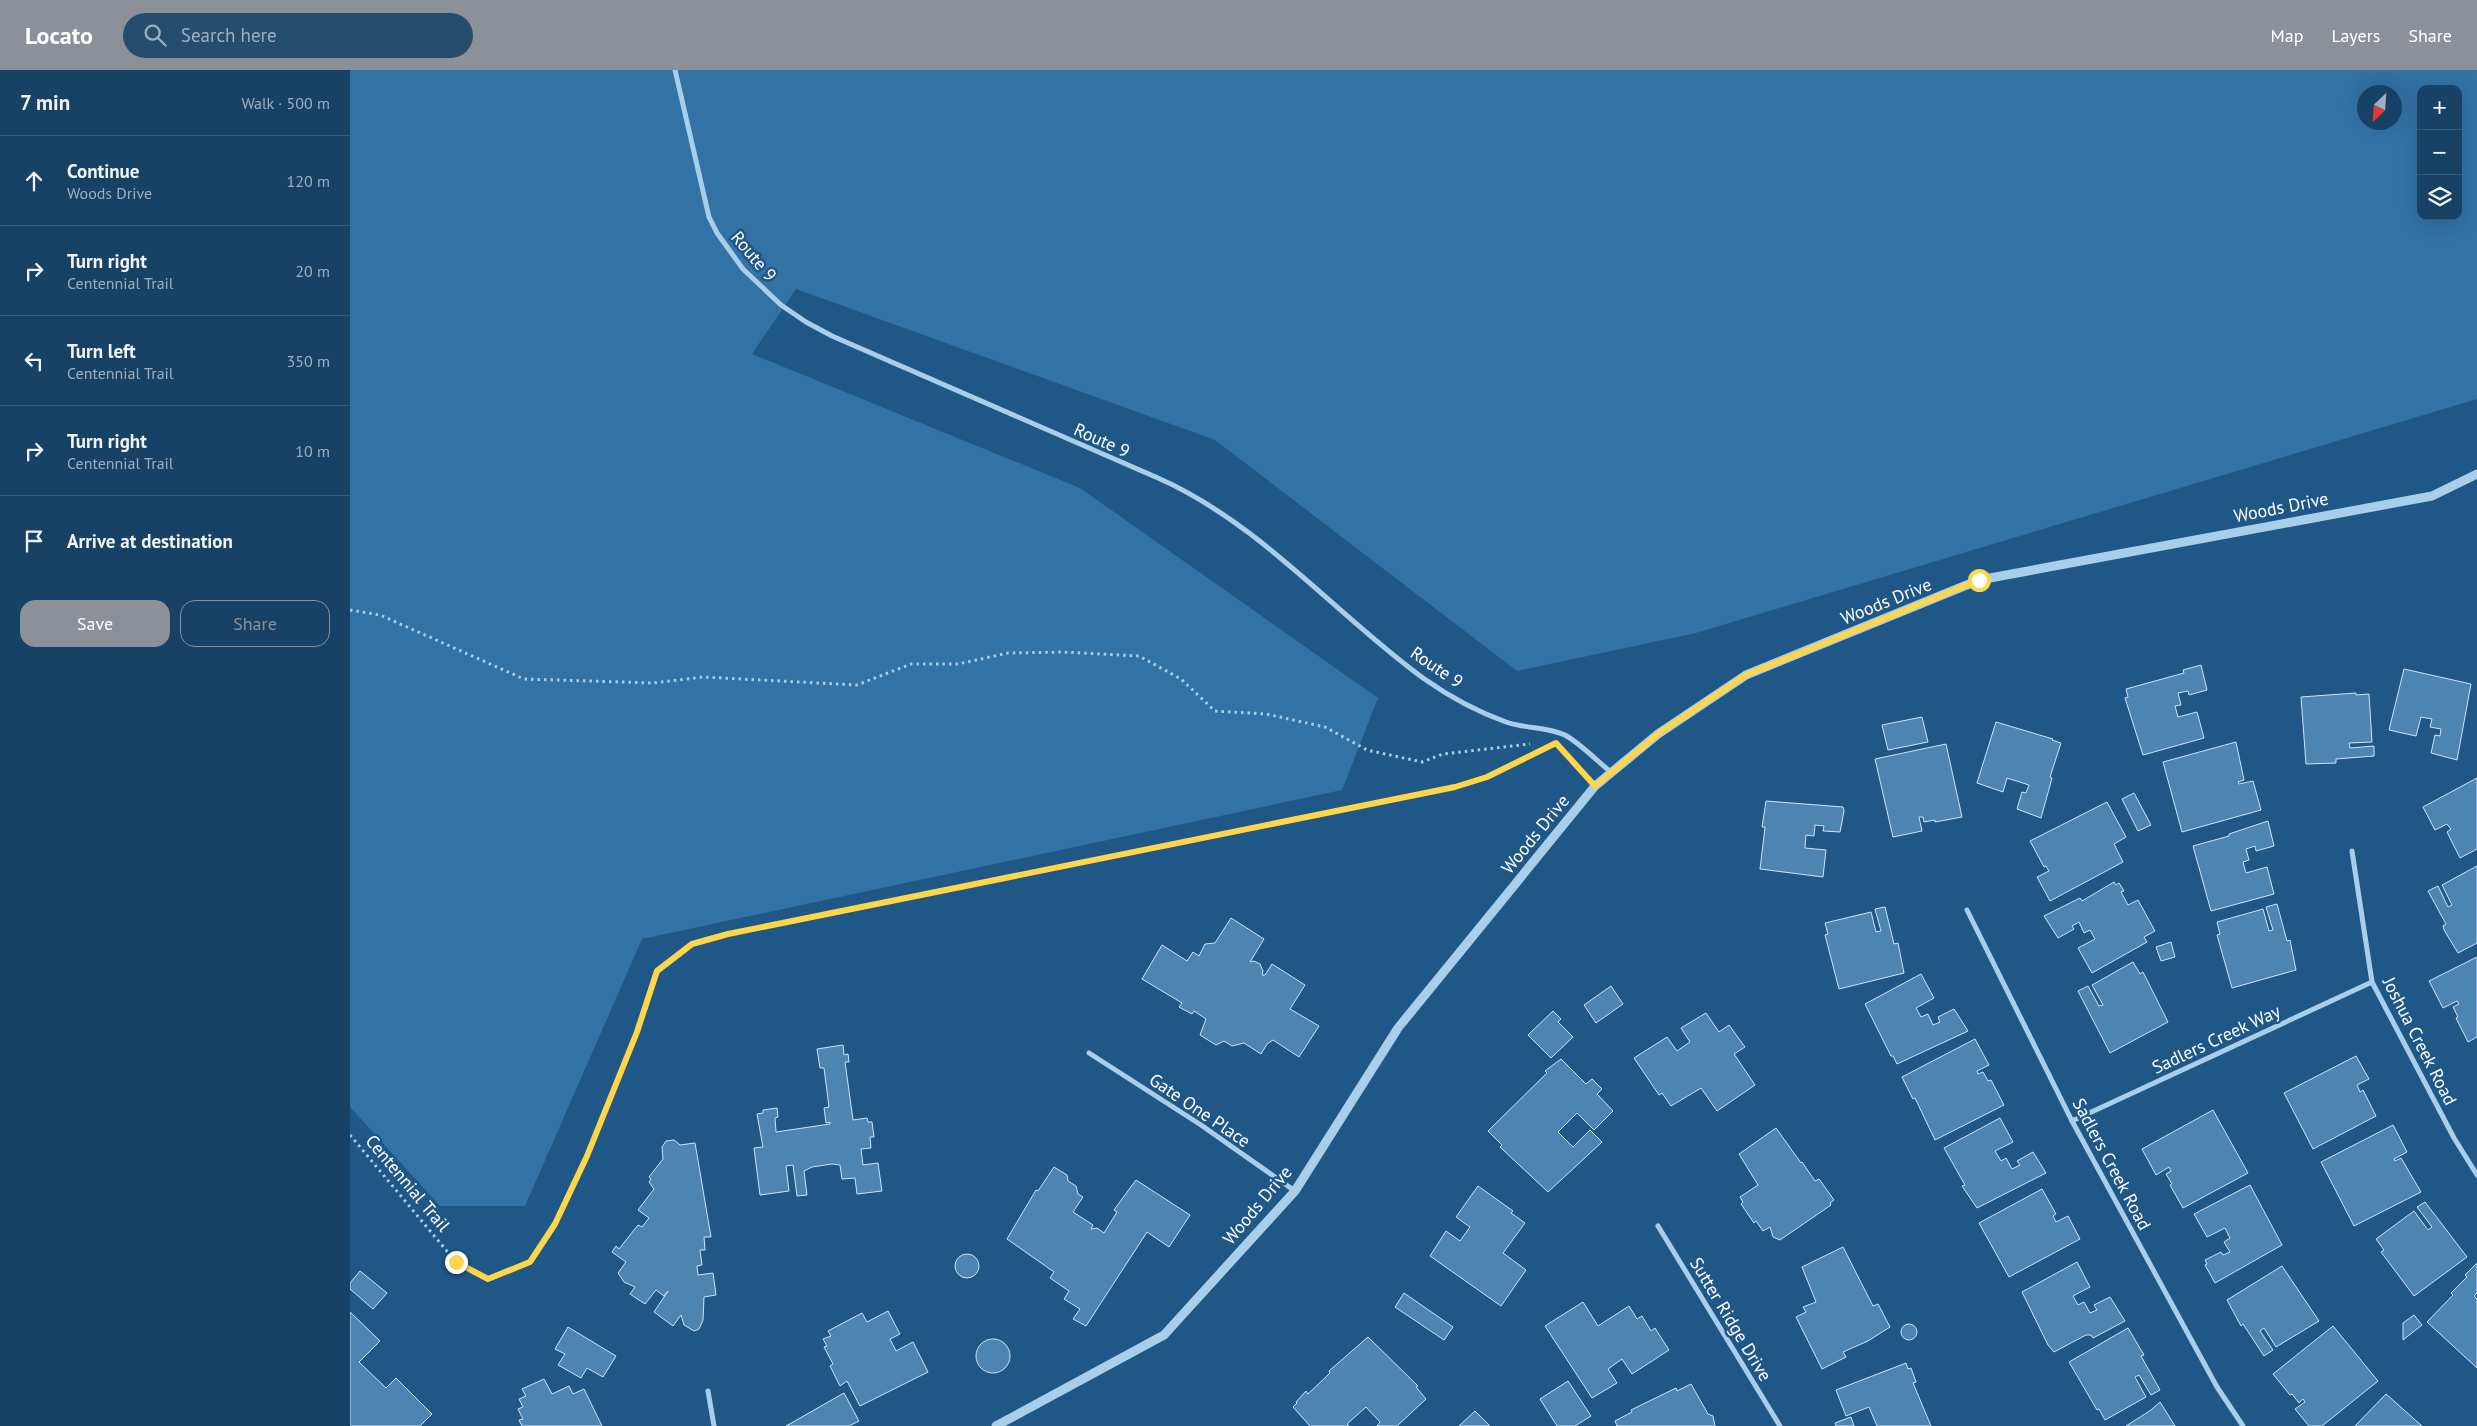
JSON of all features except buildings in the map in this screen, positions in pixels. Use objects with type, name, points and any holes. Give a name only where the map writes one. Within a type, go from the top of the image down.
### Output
[{"type":"street","name":"Route 9","points":[[675,70],[709,217],[717,233],[743,269],[781,305],[832,336],[1158,478],[1203,500],[1245,530],[1423,678],[1467,704],[1507,722],[1549,729],[1566,736],[1612,774]]},
{"type":"street","name":"Woods Drive","points":[[996,1426],[1164,1336],[1295,1192],[1398,1028],[1595,786],[1612,774],[1658,734],[1746,675],[1979,580],[2432,496],[2477,474]]},
{"type":"street","name":"Joshua Creek Road","points":[[2352,851],[2372,982],[2454,1138],[2477,1175]]},
{"type":"street","name":"Sadlers Creek Road","points":[[1967,910],[2072,1121],[2217,1387],[2243,1426]]},
{"type":"street","name":"Sadlers Creek Way","points":[[2072,1121],[2372,982]]},
{"type":"street","name":"Gate One Place","points":[[1089,1053],[1202,1125],[1295,1192]]},
{"type":"street","name":"Sutter Ridge Drive","points":[[1658,1226],[1780,1426]]},
{"type":"street","points":[[708,1391],[714,1426]]},
{"type":"path","points":[[350,610],[380,615],[524,679],[653,683],[703,677],[858,685],[911,664],[958,664],[1008,653],[1139,656],[1181,679],[1215,711],[1266,714],[1325,727],[1366,750],[1422,762],[1443,754],[1532,743]]},
{"type":"path","name":"Centennial Trail","points":[[350,1135],[456,1262],[488,1279],[530,1262],[555,1224],[587,1156],[637,1032],[657,971],[692,944],[728,934],[1455,787],[1487,777],[1556,743],[1540,743]]},
{"type":"path","points":[[1569,757],[1595,786]]},
{"type":"shaded area","points":[[350,70],[2477,70],[2477,399],[1696,633],[1517,671],[1215,440],[796,289],[752,354],[1080,488],[1378,698],[1342,790],[642,939],[525,1206],[440,1206],[350,1107]]},
{"type":"route","points":[[456,1262],[488,1279],[530,1262],[555,1224],[587,1156],[637,1032],[657,971],[692,944],[728,934],[1455,787],[1487,777],[1556,743],[1595,786],[1612,774],[1658,734],[1746,675],[1979,580]]}]
